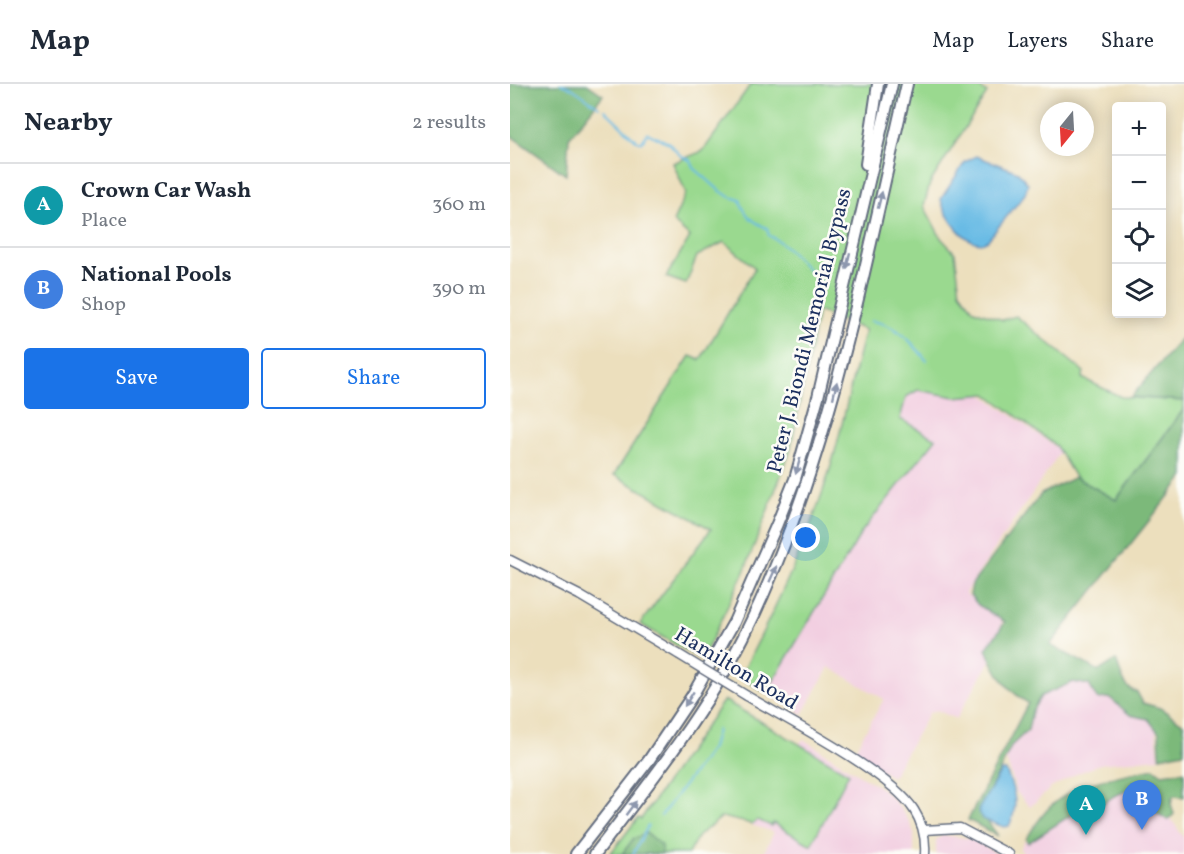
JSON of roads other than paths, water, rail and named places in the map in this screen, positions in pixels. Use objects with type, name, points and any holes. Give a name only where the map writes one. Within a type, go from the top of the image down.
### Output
[{"type":"highway","points":[[862,204],[878,84]]},
{"type":"highway","name":"Peter J. Biondi Memorial Bypass","points":[[576,854],[649,760],[692,696],[755,579],[795,479],[818,397],[892,84]]},
{"type":"highway","name":"Peter J. Biondi Memorial Bypass","points":[[597,852],[675,750],[705,704],[742,639],[796,518],[832,401],[908,84]]},
{"type":"street","name":"Hamilton Road","points":[[510,561],[588,600],[888,783],[914,810],[924,830],[926,854]]},
{"type":"street","points":[[924,830],[960,828],[1009,854]]},
{"type":"water","points":[[976,156],[1018,172],[1028,184],[1025,194],[988,240],[981,243],[966,237],[959,230],[947,214],[941,199],[965,162]]},
{"type":"water","points":[[1001,771],[1006,771],[1015,798],[1012,819],[1009,826],[1004,827],[982,819],[978,810]]},
{"type":"waterway","points":[[561,84],[572,88],[599,107]]},
{"type":"waterway","points":[[605,110],[638,142],[642,142],[647,133],[669,143],[680,155],[691,161],[694,168],[719,190],[740,200],[750,218],[767,228],[769,236],[789,250],[825,286]]},
{"type":"waterway","points":[[871,321],[896,330],[909,340],[927,361]]},
{"type":"waterway","points":[[661,816],[712,748],[717,730]]},
{"type":"waterway","points":[[633,854],[648,826]]},
{"type":"place","name":"National Pools","points":[[1142,830]]},
{"type":"place","name":"Crown Car Wash","points":[[1086,835]]}]
